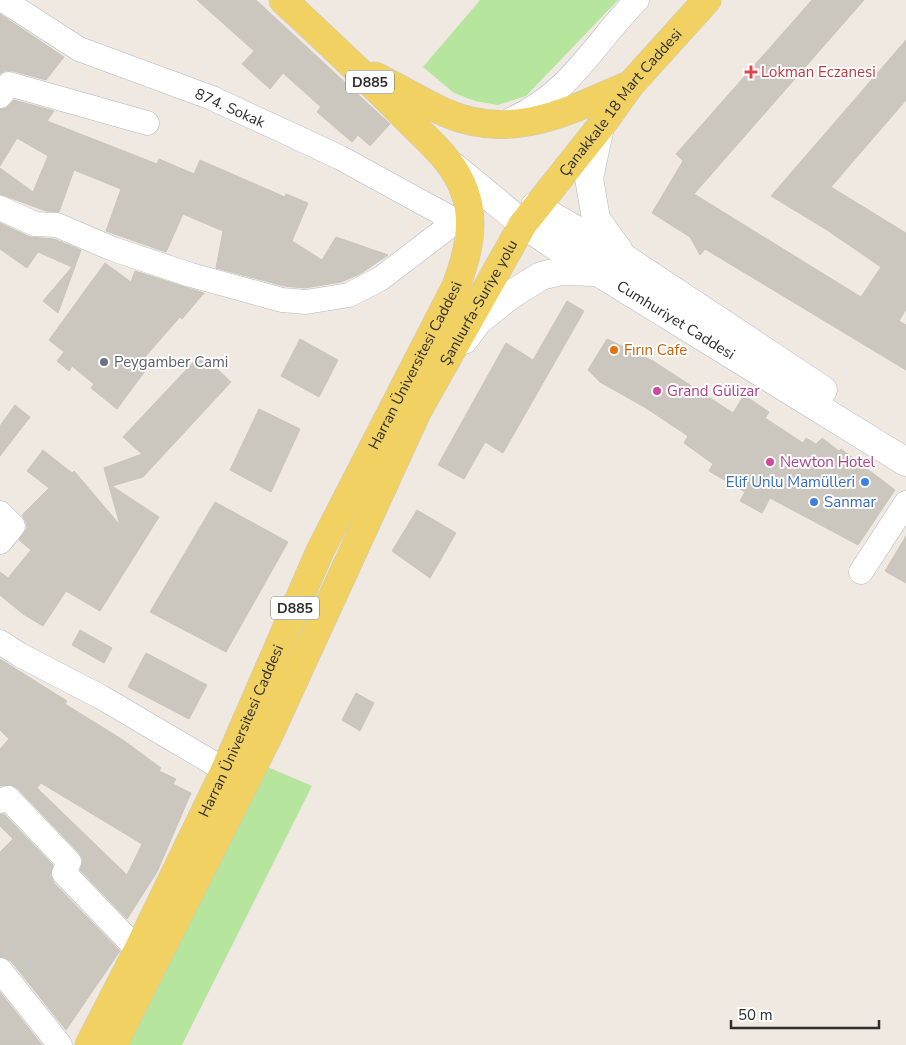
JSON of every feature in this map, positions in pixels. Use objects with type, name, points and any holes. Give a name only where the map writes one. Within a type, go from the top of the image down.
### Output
[{"type":"main road","name":"D885","points":[[283,0],[352,63],[454,167]]},
{"type":"main road","name":"Çanakkale 18 Mart Caddesi","points":[[529,215],[600,127],[631,84],[707,0]]},
{"type":"main road","points":[[352,63],[447,113],[470,120],[501,124],[530,122],[557,116],[631,84]]},
{"type":"main road","points":[[600,127],[589,178],[596,218],[624,258]]},
{"type":"main road","name":"Cumhuriyet Caddesi","points":[[454,167],[529,215],[599,272],[906,462]]},
{"type":"main road","name":"Harran Üniversitesi Caddesi","points":[[89,1045],[138,950],[225,770],[320,551],[456,286],[466,259],[469,240],[469,208],[466,194],[454,167]]},
{"type":"main road","name":"Cumhuriyet Caddesi","points":[[529,215],[624,258],[906,444]]},
{"type":"main road","name":"Şanlıurfa-Suriye yolu","points":[[422,401],[529,215]]},
{"type":"main road","points":[[422,401],[478,321],[512,294],[541,276],[561,271],[599,272]]},
{"type":"main road","name":"Harran Üniversitesi Caddesi","points":[[113,1045],[269,735],[422,401]]},
{"type":"street","name":"874. Sokak","points":[[0,208],[34,224],[57,225],[113,249],[191,275],[282,300],[306,302],[349,294],[380,279],[456,221],[339,157],[212,98],[79,49],[3,0]]},
{"type":"street","points":[[501,124],[534,110],[562,88],[637,0]]},
{"type":"street","points":[[0,96],[9,84],[147,123]]},
{"type":"street","points":[[861,572],[906,503]]},
{"type":"street","points":[[0,514],[13,526],[0,542]]},
{"type":"street","points":[[0,642],[20,655],[101,697],[225,770]]},
{"type":"street","points":[[0,801],[8,798],[69,862],[64,873],[138,950]]},
{"type":"street","points":[[0,970],[60,1045]]},
{"type":"green space","points":[[480,0],[618,0],[526,96],[498,105],[475,101],[454,93],[423,67]]},
{"type":"green space","points":[[263,765],[312,786],[182,1045],[125,1045]]},
{"type":"building","points":[[197,0],[256,0],[390,124],[370,146],[358,135],[352,142],[317,112],[321,107],[283,73],[270,89],[242,64],[254,51]]},
{"type":"building","points":[[812,0],[864,0],[694,194],[861,297],[881,267],[827,230],[771,196],[906,40],[906,100],[831,187],[906,233],[906,309],[899,321],[906,325],[906,370],[705,249],[700,255],[690,237],[652,213],[683,161],[676,154]]},
{"type":"building","points":[[0,14],[64,57],[46,80],[13,71],[5,71],[0,74]]},
{"type":"building","points":[[14,100],[54,111],[47,121],[157,164],[159,159],[194,174],[200,160],[285,197],[286,194],[308,203],[292,241],[322,260],[336,237],[388,255],[360,274],[341,282],[305,288],[284,286],[216,268],[223,231],[183,214],[166,252],[106,231],[121,189],[74,170],[59,212],[46,211],[0,194],[0,168],[33,192],[48,156],[17,138],[0,166],[0,109],[6,108]]},
{"type":"building","points":[[0,223],[30,237],[54,239],[81,250],[58,313],[43,301],[72,267],[38,252],[27,268],[0,249]]},
{"type":"building","points":[[105,263],[131,282],[135,271],[204,293],[144,358],[151,363],[117,409],[91,388],[94,384],[72,366],[69,371],[57,361],[64,352],[49,340]]},
{"type":"building","points":[[567,301],[584,311],[503,453],[485,442],[464,479],[438,465],[506,343],[533,360]]},
{"type":"building","points":[[300,339],[338,360],[319,397],[281,376]]},
{"type":"building","points":[[607,339],[653,361],[733,413],[744,395],[769,412],[765,418],[803,443],[806,438],[816,444],[822,438],[839,451],[841,449],[895,490],[858,545],[770,498],[762,513],[740,501],[745,492],[709,471],[713,464],[684,443],[688,436],[646,408],[600,382],[588,370]]},
{"type":"building","points":[[201,354],[231,382],[143,477],[112,486],[159,517],[100,611],[66,591],[43,626],[23,614],[0,595],[0,572],[8,578],[31,550],[19,540],[27,528],[22,515],[49,488],[27,471],[43,450],[72,473],[74,471],[120,525],[104,468],[142,454],[123,437]]},
{"type":"building","points":[[15,405],[30,417],[0,456],[0,426]]},
{"type":"building","points":[[259,409],[300,429],[271,492],[230,470]]},
{"type":"building","points":[[215,502],[288,542],[226,652],[150,612]]},
{"type":"building","points":[[417,510],[456,533],[430,578],[392,551]]},
{"type":"building","points":[[906,536],[906,583],[885,571]]},
{"type":"building","points":[[80,630],[112,648],[104,663],[72,645]]},
{"type":"building","points":[[146,653],[207,685],[189,719],[128,687]]},
{"type":"building","points":[[0,659],[67,701],[65,704],[123,740],[161,768],[159,771],[176,779],[173,784],[191,793],[157,872],[127,919],[80,870],[83,860],[79,853],[18,789],[11,785],[0,786],[0,749],[9,739],[0,730]],"holes":[[[41,783],[142,844],[127,875],[37,788]]]},
{"type":"building","points":[[356,693],[374,703],[360,731],[342,720]]},
{"type":"building","points":[[0,814],[4,814],[53,865],[50,875],[54,883],[120,951],[66,1030],[11,961],[0,957],[0,852],[13,839],[0,826]]},
{"type":"building","points":[[0,992],[42,1045],[0,1045]]},
{"type":"place","name":"Lokman Eczanesi","points":[[751,72]]},
{"type":"place","name":"Fırın Cafe","points":[[614,350]]},
{"type":"place","name":"Peygamber Cami","points":[[104,362]]},
{"type":"place","name":"Grand Gülizar","points":[[657,391]]},
{"type":"place","name":"Newton Hotel","points":[[770,462]]},
{"type":"place","name":"Elif Unlu Mamülleri","points":[[865,482]]},
{"type":"place","name":"Sanmar","points":[[814,502]]}]
